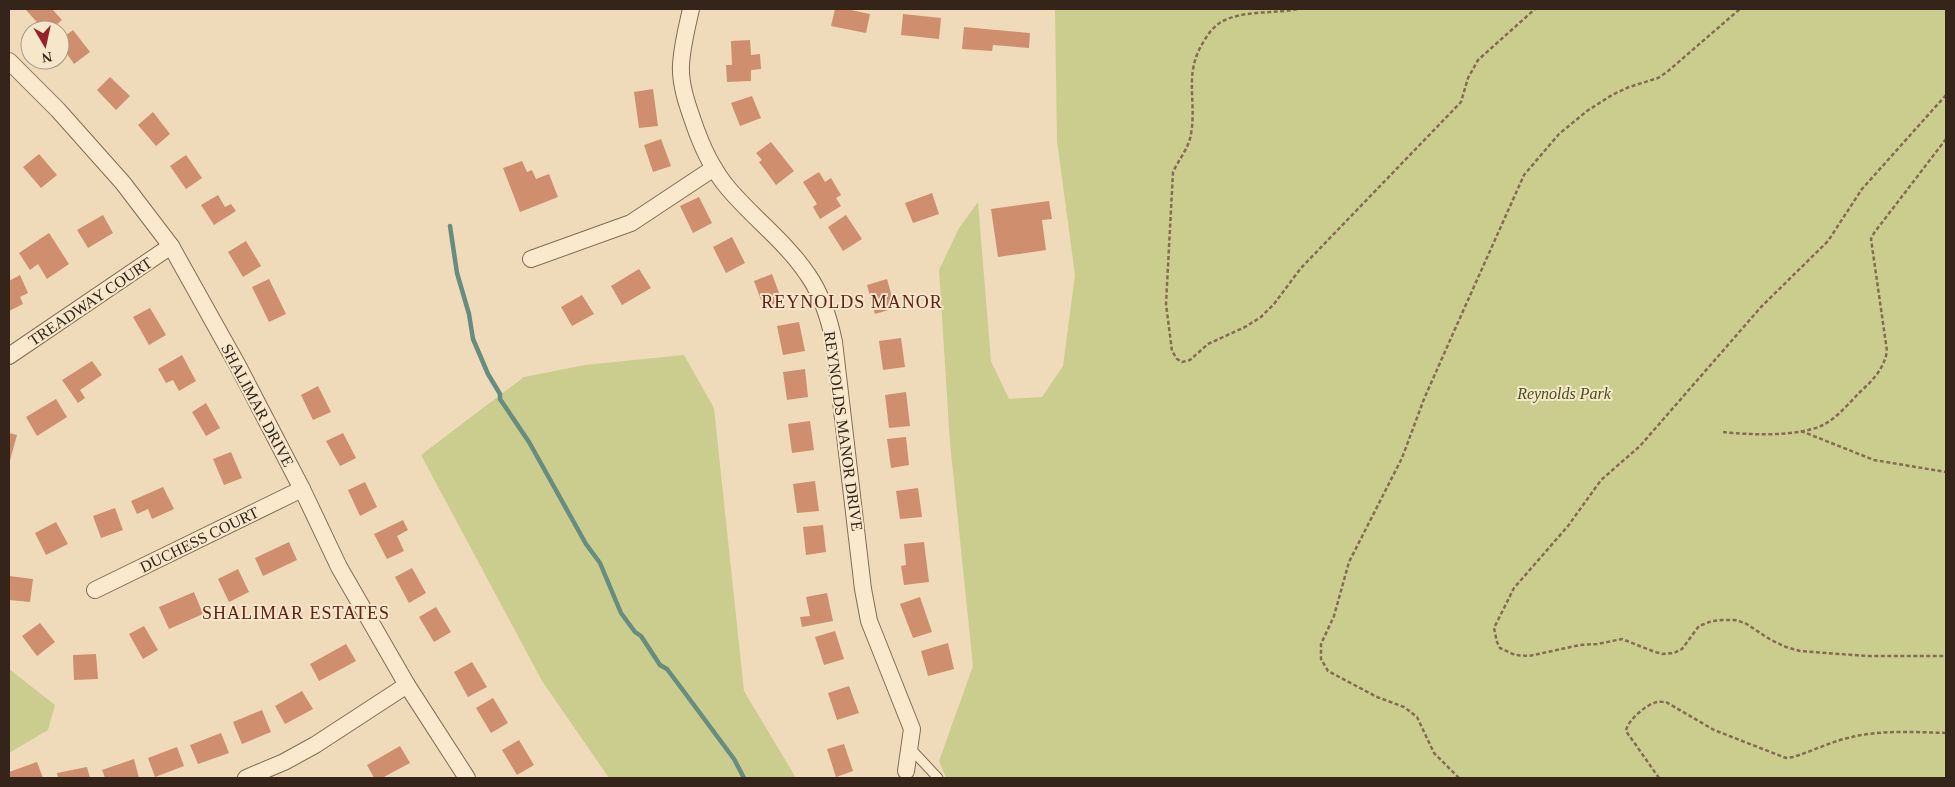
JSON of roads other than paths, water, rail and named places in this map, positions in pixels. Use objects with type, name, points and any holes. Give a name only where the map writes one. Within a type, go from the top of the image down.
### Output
[{"type":"street","name":"REYNOLDS MANOR DRIVE","points":[[691,9],[682,57],[683,87],[701,144],[728,188],[792,254],[808,275],[828,316],[834,342],[863,589],[869,621],[912,729],[906,771]]},
{"type":"street","name":"SHALIMAR DRIVE","points":[[9,61],[58,110],[123,183],[171,246],[238,366],[302,489],[339,567],[407,685],[466,778]]},
{"type":"street","points":[[531,259],[631,223],[714,168]]},
{"type":"street","name":"TREADWAY COURT","points":[[9,356],[171,246]]},
{"type":"street","name":"DUCHESS COURT","points":[[96,590],[302,489]]},
{"type":"street","points":[[246,778],[284,762],[315,745],[407,685]]},
{"type":"lane","points":[[909,748],[938,778]]},
{"type":"waterway","points":[[450,226],[457,273],[469,314],[473,339],[488,374],[500,394],[500,399],[529,442],[586,544],[600,563],[621,613],[635,632],[641,636],[660,665],[667,669],[685,693],[734,759],[744,778]]},
{"type":"district","name":"REYNOLDS MANOR","points":[[852,302]]},
{"type":"district","name":"SHALIMAR ESTATES","points":[[296,613]]},
{"type":"park label","name":"Reynolds Park","points":[[1564,393]]}]
